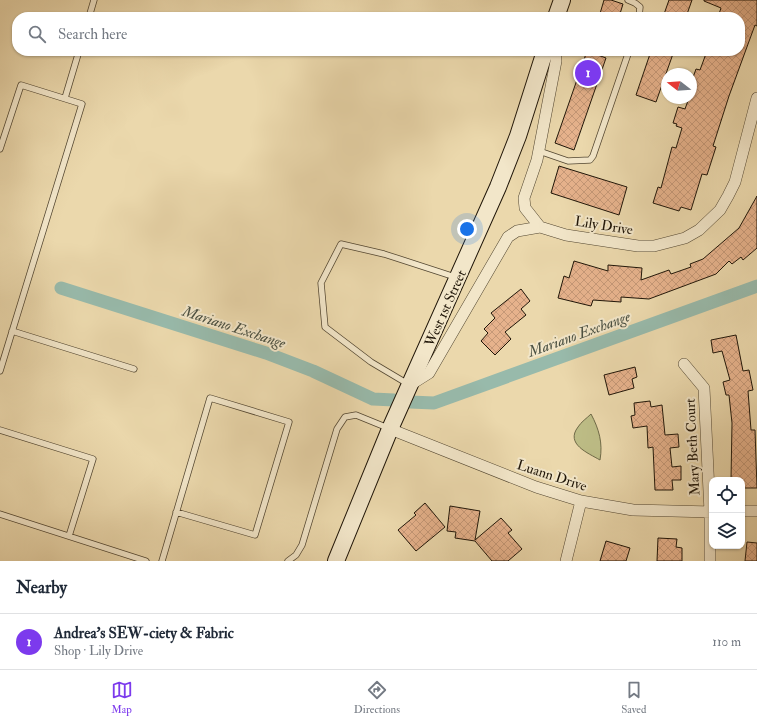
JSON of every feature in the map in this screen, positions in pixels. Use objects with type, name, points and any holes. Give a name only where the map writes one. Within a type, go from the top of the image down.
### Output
[{"type":"main road","points":[[558,12],[562,0]]},
{"type":"main road","name":"West 1st Street","points":[[336,561],[390,429],[481,229],[518,136],[543,56]]},
{"type":"street","points":[[410,385],[428,373],[508,237],[517,231],[540,227],[525,208],[524,198],[539,152],[556,61],[556,56]]},
{"type":"street","name":"Lily Drive","points":[[540,227],[566,235],[638,246],[654,246],[670,243],[685,238],[699,230],[720,210],[735,182],[757,98]]},
{"type":"street","name":"Mary Beth Court","points":[[684,364],[704,388],[709,477]]},
{"type":"street","name":"Luann Drive","points":[[390,429],[536,487],[581,501],[633,510],[709,512]]},
{"type":"street","points":[[566,561],[581,501]]},
{"type":"street","points":[[745,511],[757,510]]},
{"type":"street","name":"Mary Beth Court","points":[[710,561],[711,513]]},
{"type":"lane","points":[[90,12],[94,0]]},
{"type":"lane","points":[[628,0],[640,7],[640,12]]},
{"type":"lane","points":[[65,98],[78,56]]},
{"type":"lane","points":[[539,152],[568,161],[590,160],[594,156],[627,56]]},
{"type":"lane","points":[[0,149],[21,85],[82,104],[0,371]]},
{"type":"lane","points":[[410,385],[371,362],[325,327],[321,283],[341,244],[384,254],[458,278]]},
{"type":"lane","points":[[12,331],[134,369]]},
{"type":"lane","points":[[162,561],[176,512],[210,398],[289,422],[255,535],[176,512]]},
{"type":"lane","points":[[288,561],[296,555],[302,545],[337,428],[345,417],[356,415],[390,429]]},
{"type":"lane","points":[[0,430],[93,459],[69,536]]},
{"type":"lane","points":[[0,514],[146,561]]},
{"type":"green space","points":[[591,414],[600,436],[600,460],[584,451],[576,443],[574,438],[579,425]]},
{"type":"building","points":[[604,0],[611,0],[623,4],[621,12],[600,12]]},
{"type":"building","points":[[669,0],[692,0],[688,12],[665,12]]},
{"type":"building","points":[[704,0],[757,0],[757,26],[755,25],[745,52],[745,12],[720,12],[721,8]]},
{"type":"building","points":[[585,56],[601,56],[606,58],[574,150],[555,143]]},
{"type":"building","points":[[649,56],[672,56],[668,68],[661,68],[661,88],[656,102],[636,95]]},
{"type":"building","points":[[705,56],[744,56],[713,146],[716,147],[707,175],[702,174],[691,210],[681,207],[679,211],[653,203],[658,187],[661,188],[672,147],[676,148],[682,128],[673,123],[678,107],[685,109],[687,104],[697,104],[697,69],[700,70]]},
{"type":"building","points":[[559,166],[627,187],[619,215],[551,193]]},
{"type":"building","points":[[757,196],[757,248],[743,260],[741,257],[732,264],[729,261],[716,274],[649,299],[621,297],[621,302],[593,300],[591,306],[558,298],[564,276],[569,278],[574,261],[608,271],[608,265],[642,268],[641,280],[669,270],[671,274],[691,267],[690,264],[703,259],[739,228]]},
{"type":"building","points":[[521,289],[530,301],[521,309],[526,315],[505,332],[511,339],[495,355],[481,341],[488,333],[484,329],[495,318],[491,313]]},
{"type":"building","points":[[736,335],[743,371],[749,370],[753,390],[748,391],[751,430],[755,430],[757,488],[745,488],[745,477],[731,477],[732,423],[729,395],[726,395],[723,382],[730,380],[722,351],[713,353],[711,340]]},
{"type":"building","points":[[635,367],[637,377],[632,379],[634,388],[609,395],[604,375]]},
{"type":"building","points":[[650,401],[651,407],[662,405],[665,435],[678,434],[679,447],[670,448],[672,467],[681,466],[681,480],[672,480],[673,490],[655,490],[653,447],[648,448],[647,426],[633,428],[631,416],[635,415],[634,403]]},
{"type":"building","points":[[425,503],[445,527],[416,551],[398,530],[416,515],[414,513]]},
{"type":"building","points":[[450,506],[480,511],[475,540],[501,518],[512,530],[508,533],[522,549],[508,561],[492,561],[475,541],[455,538],[456,532],[447,531]]},
{"type":"building","points":[[658,538],[677,539],[676,547],[682,548],[682,561],[657,561]]},
{"type":"building","points":[[606,541],[630,548],[626,561],[600,561]]},
{"type":"building","points":[[747,542],[757,543],[757,561],[745,561]]},
{"type":"waterway","name":"Mariano Exchange","points":[[410,402],[434,403],[757,286]]},
{"type":"waterway","name":"Mariano Exchange","points":[[61,288],[266,353],[313,371],[373,399],[394,400]]},
{"type":"place","name":"Andrea's SEW-ciety & Fabric","points":[[588,73]]}]
